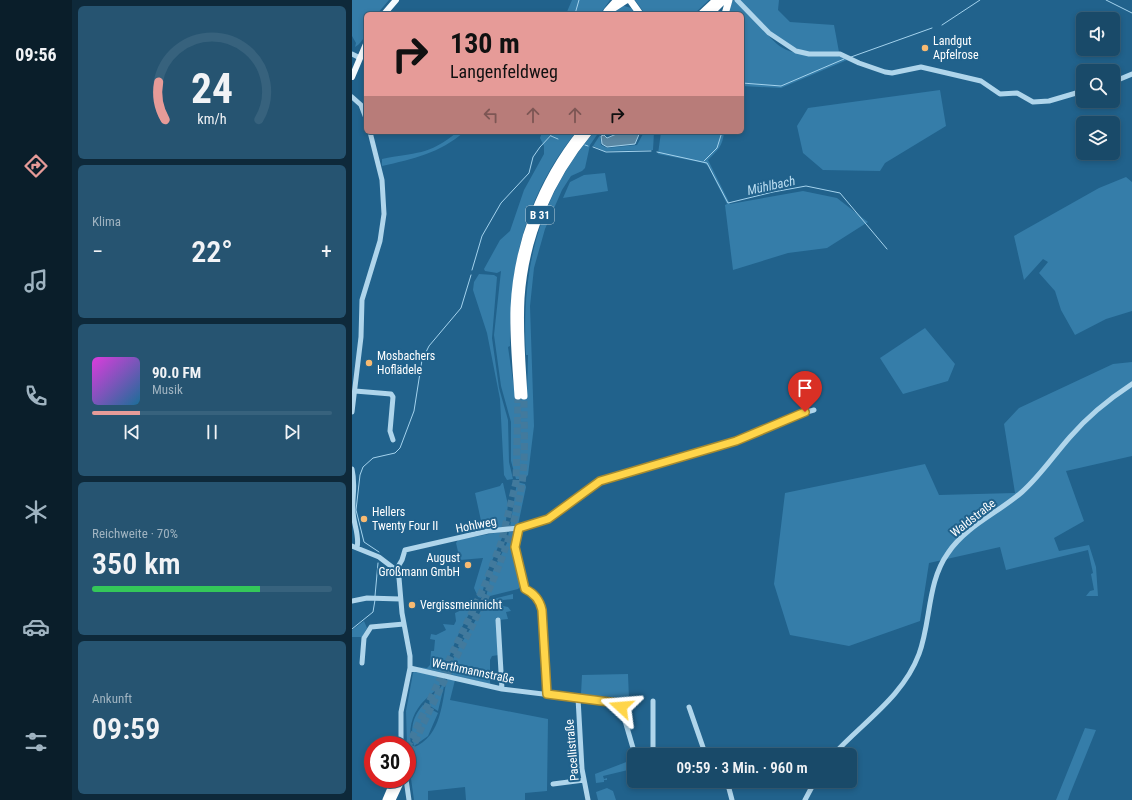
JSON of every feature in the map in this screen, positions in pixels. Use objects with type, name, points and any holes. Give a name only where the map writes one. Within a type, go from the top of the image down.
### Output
[{"type":"highway","points":[[607,12],[616,0]]},
{"type":"highway","points":[[608,12],[626,0]]},
{"type":"highway","points":[[630,0],[639,12]]},
{"type":"highway","points":[[703,12],[716,0]]},
{"type":"highway","points":[[712,12],[724,0]]},
{"type":"highway","points":[[726,12],[729,0]]},
{"type":"highway","name":"B 31","points":[[580,134],[561,160],[545,188],[532,217],[523,248],[514,308],[521,396],[520,309],[528,252],[538,219],[556,181],[572,154],[587,134]]},
{"type":"highway","points":[[386,800],[393,788]]},
{"type":"highway","points":[[392,800],[395,788]]},
{"type":"main road","points":[[386,12],[396,0]]},
{"type":"main road","points":[[352,77],[364,49]]},
{"type":"street","points":[[738,1],[769,33],[780,42],[796,51],[809,54],[840,54],[885,72],[892,73],[921,67],[981,81],[1000,94],[1017,93],[1034,102],[1049,101],[1076,93]]},
{"type":"street","points":[[352,54],[360,58]]},
{"type":"street","points":[[1120,79],[1132,74]]},
{"type":"street","points":[[352,97],[361,105],[364,113]]},
{"type":"street","points":[[352,412],[361,336],[362,300],[380,241],[384,214],[382,180],[370,134]]},
{"type":"street","name":"Waldstraße","points":[[840,748],[887,703],[902,686],[922,644],[936,576],[948,553],[960,539],[974,527],[1023,491],[1099,408],[1132,384]]},
{"type":"street","points":[[355,391],[391,394],[393,398],[390,431],[393,440]]},
{"type":"street","name":"Hohlweg","points":[[396,570],[402,560],[405,550],[488,532],[519,528],[548,519],[600,481],[736,441],[796,415],[814,410]]},
{"type":"street","points":[[352,469],[355,486],[353,511],[358,537],[355,547],[379,558],[396,570],[404,624],[409,645],[410,668],[401,712],[401,736]]},
{"type":"street","points":[[519,528],[515,547],[525,589],[533,594],[540,603],[542,610],[547,694]]},
{"type":"street","points":[[352,602],[375,598],[400,599]]},
{"type":"street","points":[[498,620],[502,689]]},
{"type":"street","points":[[362,663],[364,638],[371,627],[404,624]]},
{"type":"street","name":"Werthmannstraße","points":[[410,668],[502,689],[617,703],[621,707],[633,748]]},
{"type":"street","name":"Pacellistraße","points":[[578,698],[584,780],[588,800]]},
{"type":"street","points":[[653,701],[653,748]]},
{"type":"street","points":[[689,707],[705,748]]},
{"type":"street","points":[[553,784],[584,780]]},
{"type":"street","points":[[407,788],[409,800]]},
{"type":"street","points":[[729,788],[732,800]]},
{"type":"street","points":[[805,800],[811,788]]},
{"type":"shaded area","points":[[352,0],[389,0],[379,12],[364,12],[364,36],[355,47],[356,43],[352,36]]},
{"type":"shaded area","points":[[572,0],[610,0],[601,12],[567,12]]},
{"type":"shaded area","points":[[635,0],[709,0],[696,12],[644,12]]},
{"type":"shaded area","points":[[733,0],[744,8],[775,43],[789,51],[807,54],[832,55],[847,60],[781,88],[744,86],[744,12],[728,12]]},
{"type":"shaded area","points":[[740,0],[779,0],[778,10],[790,22],[834,25],[839,52],[806,52],[779,42]]},
{"type":"shaded area","points":[[621,5],[631,8],[634,12],[612,12]]},
{"type":"shaded area","points":[[940,90],[946,126],[885,163],[880,171],[823,170],[803,153],[797,126],[808,108]]},
{"type":"shaded area","points":[[454,134],[461,134],[436,150],[415,158],[382,166],[382,159],[421,152],[447,140]]},
{"type":"shaded area","points":[[541,134],[574,134],[558,156],[532,206],[517,260],[510,316],[510,346],[508,347],[515,395],[527,395],[528,355],[526,355],[525,323],[531,264],[537,236],[559,183],[575,157],[592,134],[598,134],[590,145],[585,168],[571,176],[562,190],[545,229],[534,268],[530,306],[534,426],[528,475],[524,479],[516,479],[511,461],[511,422],[501,386],[494,335],[501,271],[497,273],[485,271],[484,269],[500,240],[510,231],[524,190],[544,154],[544,146],[540,138]]},
{"type":"shaded area","points":[[616,134],[639,134],[635,144],[607,147],[602,144],[601,136],[604,135],[607,138]]},
{"type":"shaded area","points":[[643,134],[654,134],[653,150],[604,151],[593,146],[600,135],[601,145],[607,148],[637,145]]},
{"type":"shaded area","points":[[661,134],[724,134],[721,145],[708,160],[730,204],[803,191],[837,198],[868,222],[827,248],[788,253],[733,270],[725,205],[727,204],[708,166],[704,163],[658,154]]},
{"type":"shaded area","points":[[605,173],[608,191],[563,198],[570,182],[584,175]]},
{"type":"shaded area","points":[[1126,177],[1132,182],[1132,311],[1106,319],[1075,335],[1061,310],[1055,291],[1039,273],[1048,262],[1043,259],[1024,280],[1014,236],[1099,188]]},
{"type":"shaded area","points":[[479,274],[494,275],[497,277],[492,338],[499,388],[508,420],[509,462],[513,479],[507,480],[504,475],[500,399],[487,333],[473,290],[474,282]]},
{"type":"shaded area","points":[[925,328],[955,364],[948,381],[903,394],[880,358]]},
{"type":"shaded area","points":[[1132,362],[1132,456],[1066,471],[1084,521],[1054,538],[1059,551],[1089,545],[1096,567],[1098,596],[1086,596],[1090,591],[1094,590],[1091,574],[1093,573],[1088,550],[1006,570],[1000,547],[929,563],[920,621],[849,646],[790,635],[774,584],[785,493],[925,464],[939,495],[1015,493],[1004,424],[1019,408],[1113,364]]},
{"type":"shaded area","points":[[517,482],[525,484],[526,487],[518,525],[510,527]]},
{"type":"shaded area","points":[[502,483],[508,505],[505,528],[483,530],[475,493],[500,486]]},
{"type":"shaded area","points":[[505,531],[488,570],[481,598],[478,597],[474,588],[483,558],[460,560],[456,543],[458,540]]},
{"type":"shaded area","points":[[509,531],[513,531],[516,534],[514,548],[522,585],[518,589],[486,597],[491,575],[507,543]]},
{"type":"shaded area","points":[[513,594],[513,599],[503,600],[503,606],[508,607],[511,611],[506,612],[508,619],[499,620],[499,655],[492,656],[490,660],[490,684],[449,674],[455,655],[481,611],[485,601]]},
{"type":"shaded area","points":[[479,602],[469,614],[461,628],[444,673],[417,667],[427,668],[430,665],[431,651],[434,651],[435,640],[430,639],[431,634],[436,635],[446,630],[443,624],[454,625],[456,621],[455,613]]},
{"type":"shaded area","points":[[364,621],[367,628],[362,637],[352,637],[352,630]]},
{"type":"shaded area","points":[[415,671],[443,678],[438,687],[424,700],[416,711],[411,723],[410,736],[407,736],[406,711],[413,673]]},
{"type":"shaded area","points":[[628,674],[629,699],[581,694],[582,675]]},
{"type":"shaded area","points":[[446,678],[438,711],[430,706],[429,699],[441,687]]},
{"type":"shaded area","points":[[447,678],[455,680],[450,700],[548,719],[547,791],[525,793],[525,800],[466,800],[465,787],[428,791],[428,800],[414,800],[412,788],[416,788],[416,746],[427,739],[433,731],[438,722]]},
{"type":"shaded area","points":[[423,705],[438,713],[428,736],[416,745],[416,736],[412,736],[412,729],[414,719]]},
{"type":"shaded area","points":[[1085,728],[1096,730],[1068,800],[1056,800]]},
{"type":"shaded area","points":[[627,762],[627,770],[603,776],[604,779],[607,778],[604,782],[596,783],[595,774]]},
{"type":"shaded area","points":[[607,788],[613,791],[616,800],[598,800],[596,792]]},
{"type":"waterway","name":"Mühlbach","points":[[576,12],[579,0]]},
{"type":"waterway","points":[[942,25],[980,0]]},
{"type":"waterway","points":[[1106,0],[1132,13]]},
{"type":"waterway","points":[[851,57],[932,28]]},
{"type":"waterway","points":[[744,83],[781,86],[844,59]]},
{"type":"waterway","name":"Mühlbach","points":[[472,270],[482,236],[501,203],[529,173],[533,157],[552,134]]},
{"type":"waterway","points":[[704,161],[717,148],[721,134]]},
{"type":"waterway","name":"Mühlbach","points":[[551,136],[558,139]]},
{"type":"waterway","name":"Mühlbach","points":[[593,147],[606,152],[651,151]]},
{"type":"waterway","name":"Mühlbach","points":[[657,152],[707,163],[728,203],[806,186],[840,193],[887,249]]},
{"type":"waterway","name":"Mühlbach","points":[[379,552],[364,542],[356,510],[360,475],[363,467],[373,458],[395,453],[400,448],[414,411],[422,360],[429,346],[461,308],[471,275]]},
{"type":"waterway","name":"Mühlbach","points":[[375,596],[378,563]]},
{"type":"waterway","name":"Mühlbach","points":[[352,629],[373,612],[375,600]]},
{"type":"tunnel","points":[[413,736],[484,587],[501,543],[516,482],[518,396]]},
{"type":"tunnel","points":[[416,741],[438,693],[489,591],[503,556],[514,520],[522,483],[524,451],[524,396]]},
{"type":"place","name":"Landgut Apfelrose","points":[[925,48]]},
{"type":"place","name":"Mosbachers Hoflädele","points":[[369,363]]},
{"type":"place","name":"Hellers Twenty Four II","points":[[364,519]]},
{"type":"place","name":"August Großmann GmbH","points":[[468,565]]},
{"type":"place","name":"Vergissmeinnicht","points":[[412,605]]},
{"type":"route","points":[[621,707],[617,703],[547,694],[542,610],[540,603],[533,594],[525,589],[515,547],[519,528],[548,519],[600,481],[736,441],[805,412]]}]
